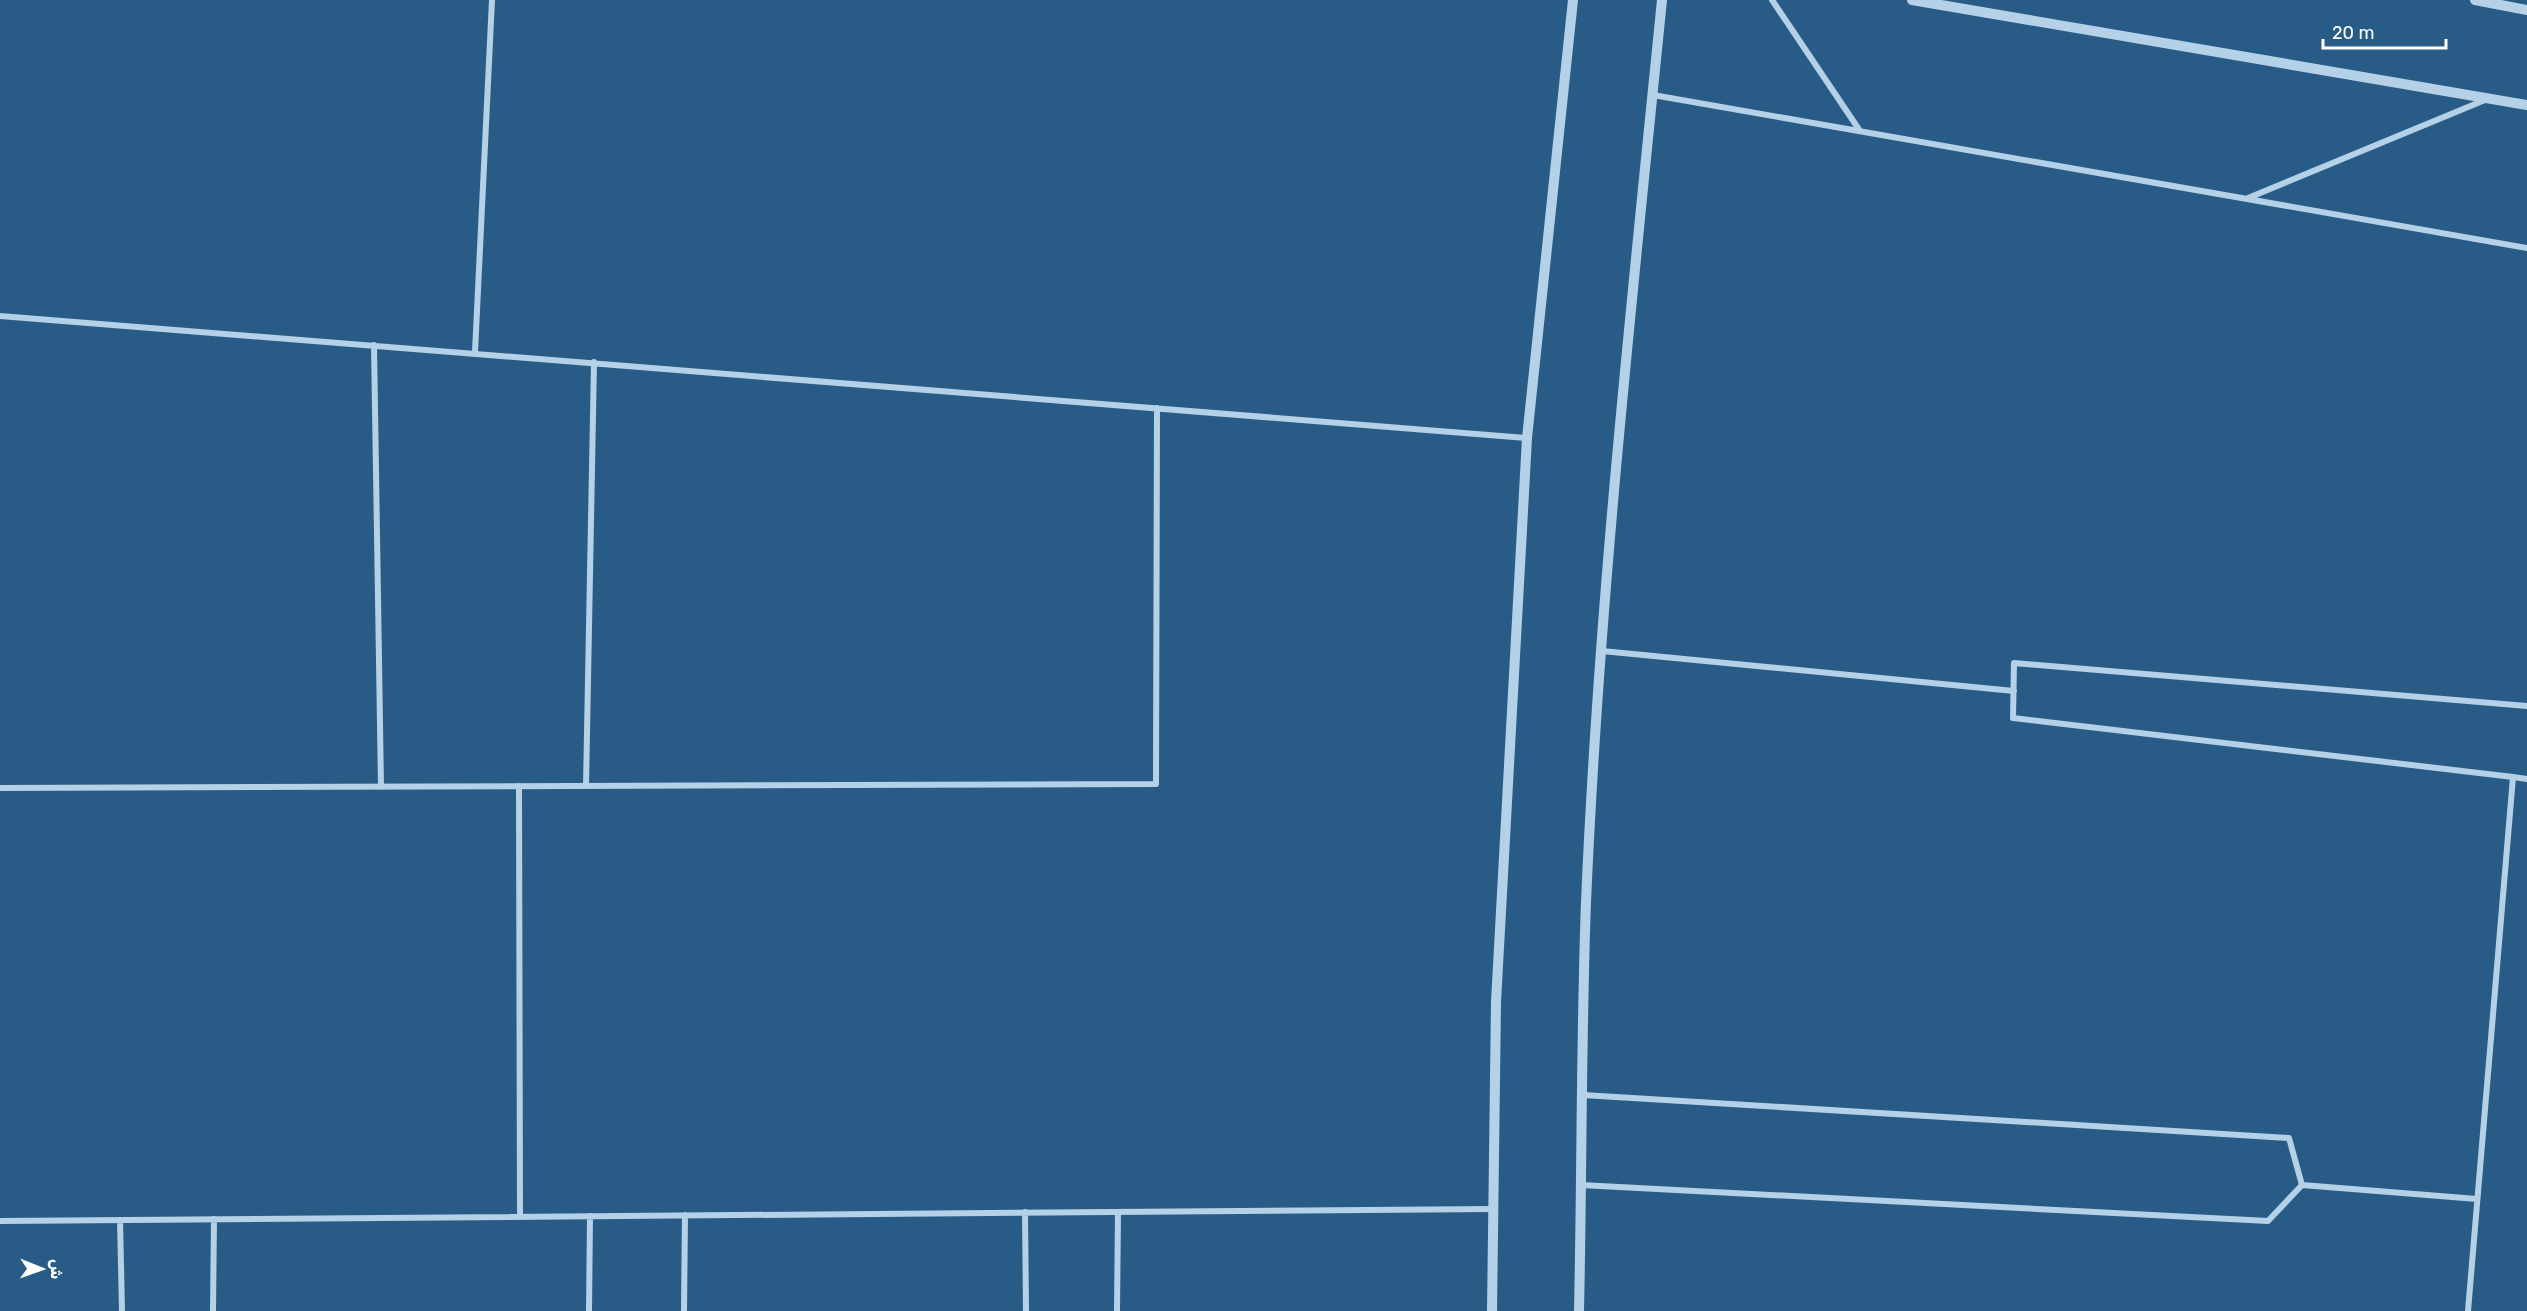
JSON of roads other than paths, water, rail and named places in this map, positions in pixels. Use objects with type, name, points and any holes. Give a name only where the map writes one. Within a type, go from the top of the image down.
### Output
[{"type":"street","points":[[475,352],[492,0]]},
{"type":"street","points":[[1492,1311],[1496,1002],[1527,438],[1573,0]]},
{"type":"street","points":[[1579,1311],[1586,902],[1613,486],[1662,0]]},
{"type":"street","points":[[1772,0],[1860,131]]},
{"type":"street","points":[[1912,0],[2527,105]]},
{"type":"street","points":[[2475,0],[2527,9]]},
{"type":"street","points":[[1653,95],[2527,248]]},
{"type":"street","points":[[2247,199],[2488,98]]},
{"type":"street","points":[[0,316],[475,352],[1527,438]]},
{"type":"street","points":[[374,345],[381,787]]},
{"type":"street","points":[[586,786],[594,362]]},
{"type":"street","points":[[0,788],[1156,784],[1157,408]]},
{"type":"street","points":[[1602,651],[2014,691]]},
{"type":"street","points":[[2527,706],[2014,663],[2013,718],[2527,778]]},
{"type":"street","points":[[2468,1311],[2513,777]]},
{"type":"street","points":[[519,786],[520,1216]]},
{"type":"street","points":[[1583,1095],[2289,1138],[2302,1185]]},
{"type":"street","points":[[1581,1185],[2268,1221],[2302,1185]]},
{"type":"street","points":[[2302,1185],[2477,1199]]},
{"type":"street","points":[[0,1221],[1493,1209]]},
{"type":"street","points":[[1025,1212],[1026,1311]]},
{"type":"street","points":[[1117,1311],[1118,1212]]},
{"type":"street","points":[[684,1311],[685,1215]]},
{"type":"street","points":[[589,1311],[590,1216]]},
{"type":"street","points":[[213,1311],[214,1219]]},
{"type":"street","points":[[120,1220],[122,1311]]}]
